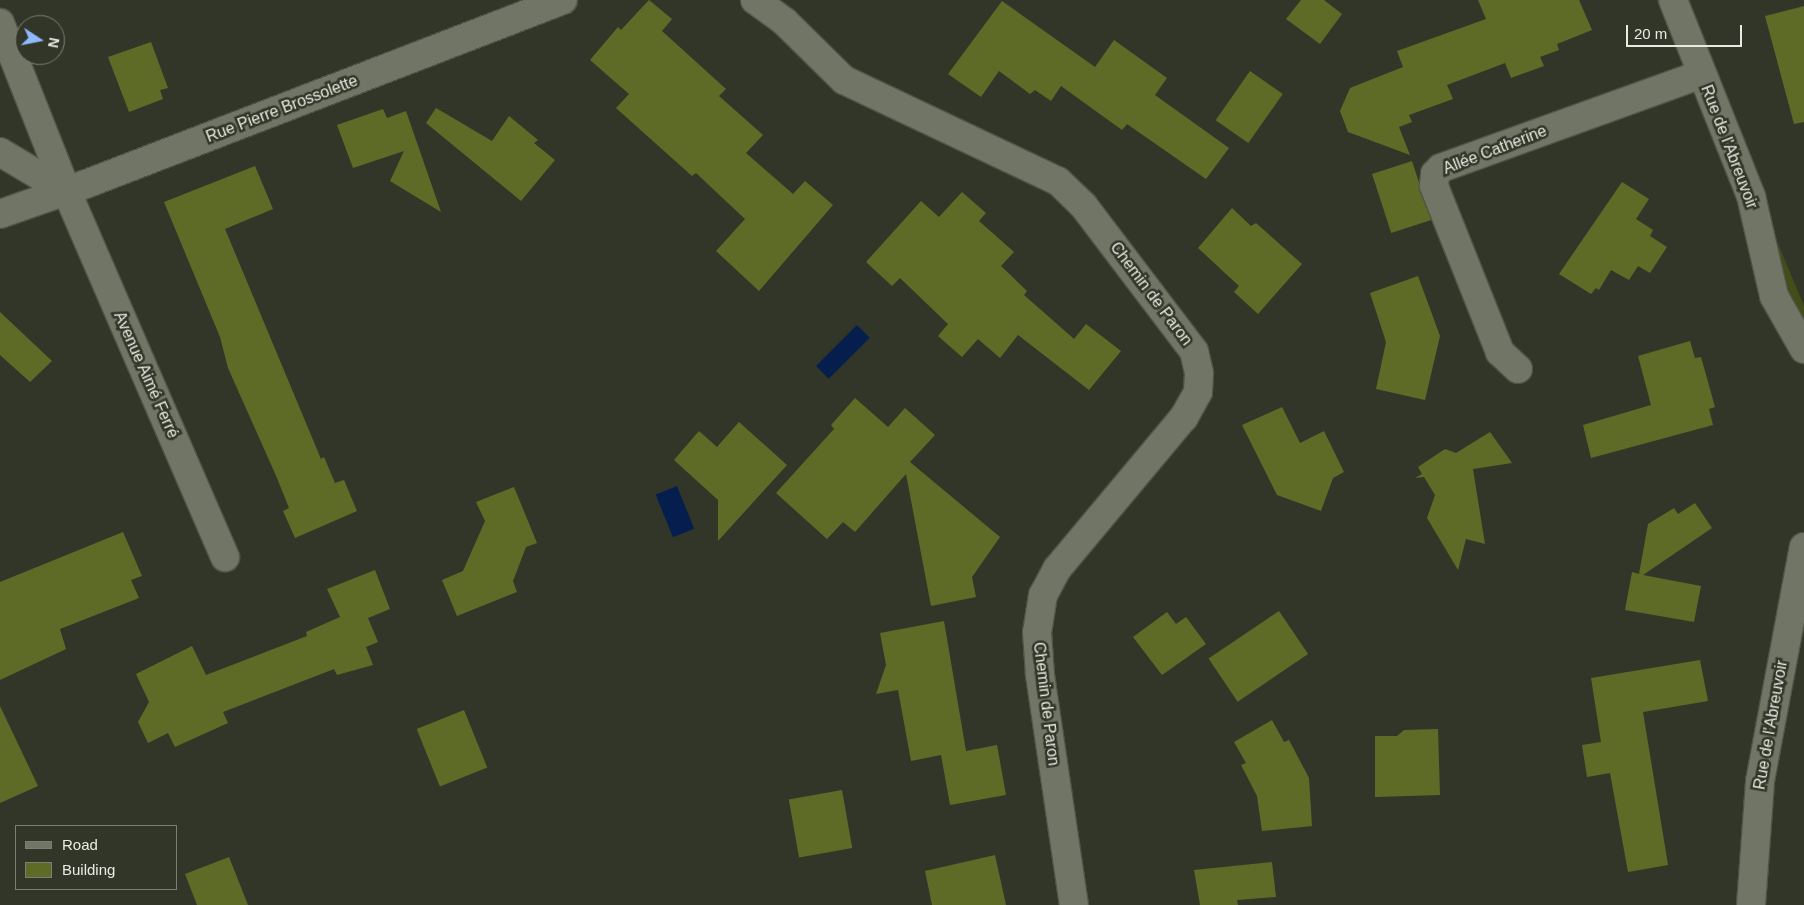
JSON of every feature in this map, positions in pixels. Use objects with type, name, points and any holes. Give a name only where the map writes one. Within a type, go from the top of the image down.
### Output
[{"type":"street","name":"Rue Pierre Brossolette","points":[[0,214],[67,192],[563,0]]},
{"type":"street","name":"Chemin de Paron","points":[[755,0],[785,22],[844,80],[1058,181],[1083,205],[1194,351],[1199,373],[1198,392],[1184,417],[1057,569],[1043,595],[1037,632],[1040,675],[1074,905]]},
{"type":"street","name":"Rue de l'Abreuvoir","points":[[1674,0],[1751,196],[1774,296],[1804,349]]},
{"type":"street","name":"Avenue Aimé Ferré","points":[[0,23],[67,192],[225,557]]},
{"type":"street","name":"Allée Catherine","points":[[1518,369],[1500,352],[1434,186],[1435,174],[1441,168],[1702,74]]},
{"type":"street","points":[[0,152],[67,192]]},
{"type":"street","name":"Rue de l'Abreuvoir","points":[[1751,905],[1760,781],[1804,547]]},
{"type":"green space","points":[[1769,222],[1804,306],[1804,327],[1777,283]]},
{"type":"water","points":[[857,325],[870,338],[829,379],[816,366]]},
{"type":"water","points":[[677,486],[694,529],[673,537],[656,495]]},
{"type":"building","points":[[649,0],[672,19],[662,31],[726,89],[719,96],[763,135],[746,153],[793,194],[805,181],[833,205],[759,291],[716,251],[745,219],[696,173],[692,176],[616,108],[629,94],[590,60],[618,27],[621,30]]},
{"type":"building","points":[[1301,0],[1324,0],[1342,14],[1320,44],[1286,19]]},
{"type":"building","points":[[1478,0],[1579,0],[1592,30],[1557,44],[1559,50],[1540,57],[1544,66],[1511,78],[1505,63],[1447,85],[1453,99],[1409,115],[1412,122],[1399,127],[1410,155],[1348,132],[1340,111],[1350,88],[1403,67],[1397,51],[1486,19]]},
{"type":"building","points":[[1002,1],[1095,67],[1114,40],[1167,78],[1155,95],[1229,148],[1206,179],[1127,124],[1122,130],[1061,86],[1051,101],[1035,90],[1030,94],[999,71],[981,97],[948,74]]},
{"type":"building","points":[[1804,6],[1804,122],[1794,124],[1765,16]]},
{"type":"building","points":[[151,42],[168,88],[160,90],[163,99],[129,112],[108,57]]},
{"type":"building","points":[[1250,71],[1283,94],[1248,143],[1216,120]]},
{"type":"building","points":[[436,108],[492,141],[509,116],[538,140],[534,143],[555,160],[521,201],[426,123]]},
{"type":"building","points":[[383,109],[387,118],[406,111],[441,212],[390,181],[404,151],[353,168],[337,125]]},
{"type":"building","points":[[1412,161],[1431,220],[1391,233],[1372,174]]},
{"type":"building","points":[[255,166],[273,209],[225,229],[321,459],[324,457],[335,483],[344,480],[357,511],[295,538],[283,511],[289,508],[228,368],[220,337],[164,202]]},
{"type":"building","points":[[1622,182],[1649,199],[1636,219],[1653,230],[1650,236],[1667,247],[1650,273],[1638,266],[1629,280],[1611,270],[1599,290],[1596,288],[1591,294],[1559,274]]},
{"type":"building","points":[[962,192],[986,213],[979,221],[1014,252],[1001,266],[1027,291],[1024,295],[1074,339],[1086,324],[1121,351],[1089,390],[1018,335],[1000,358],[978,339],[962,357],[938,336],[948,324],[900,278],[892,286],[866,262],[921,201],[939,217]]},
{"type":"building","points":[[1232,208],[1251,226],[1256,223],[1302,264],[1258,314],[1234,292],[1239,286],[1198,248]]},
{"type":"building","points":[[1418,276],[1440,336],[1425,400],[1376,389],[1386,342],[1370,293]]},
{"type":"building","points":[[0,312],[52,361],[30,382],[0,355]]},
{"type":"building","points":[[1690,341],[1695,358],[1701,357],[1715,407],[1709,409],[1713,425],[1591,458],[1583,425],[1651,405],[1638,356]]},
{"type":"building","points":[[855,398],[888,427],[905,408],[935,435],[910,462],[1000,537],[972,577],[976,597],[931,606],[906,474],[855,532],[843,522],[827,539],[776,493],[834,429],[831,425]]},
{"type":"building","points":[[1282,407],[1300,443],[1324,431],[1344,472],[1333,478],[1321,511],[1277,495],[1242,425]]},
{"type":"building","points":[[739,422],[787,465],[718,541],[718,500],[674,460],[699,431],[717,447]]},
{"type":"building","points":[[1490,432],[1512,463],[1473,469],[1485,544],[1466,539],[1458,570],[1427,518],[1435,495],[1424,477],[1415,478],[1422,474],[1418,467],[1445,449],[1456,453]]},
{"type":"building","points":[[514,487],[537,543],[526,547],[513,581],[517,592],[457,616],[442,580],[463,571],[485,521],[476,502]]},
{"type":"building","points":[[1695,503],[1712,528],[1643,575],[1701,586],[1694,622],[1625,610],[1632,572],[1639,574],[1648,524],[1674,508],[1678,514]]},
{"type":"building","points":[[123,532],[142,576],[131,580],[139,598],[60,629],[66,649],[0,680],[0,582]]},
{"type":"building","points":[[375,570],[390,609],[368,618],[378,642],[366,647],[373,665],[337,675],[334,669],[223,712],[228,723],[175,747],[168,733],[148,743],[138,722],[149,702],[136,674],[192,646],[206,675],[307,636],[306,632],[340,617],[327,589]]},
{"type":"building","points":[[1279,611],[1308,654],[1238,702],[1209,659]]},
{"type":"building","points":[[1167,612],[1176,624],[1186,617],[1206,644],[1162,675],[1133,637]]},
{"type":"building","points":[[944,621],[966,751],[997,745],[1006,795],[950,805],[941,755],[911,761],[898,690],[876,694],[886,665],[880,633]]},
{"type":"building","points":[[1700,660],[1708,701],[1643,712],[1668,865],[1628,872],[1610,773],[1587,777],[1582,745],[1601,742],[1591,678]]},
{"type":"building","points":[[0,706],[38,786],[0,803]]},
{"type":"building","points":[[464,710],[487,767],[440,787],[417,729]]},
{"type":"building","points":[[1272,720],[1284,742],[1289,740],[1309,778],[1312,826],[1262,831],[1257,796],[1241,765],[1246,763],[1234,742]]},
{"type":"building","points":[[1438,729],[1440,795],[1375,797],[1375,736],[1397,736],[1404,730]]},
{"type":"building","points":[[842,790],[852,848],[799,857],[789,799]]},
{"type":"building","points":[[995,855],[1006,905],[932,905],[925,871]]},
{"type":"building","points":[[229,857],[248,905],[197,905],[185,874]]},
{"type":"building","points":[[1272,862],[1276,897],[1237,900],[1238,905],[1200,905],[1194,870]]}]
